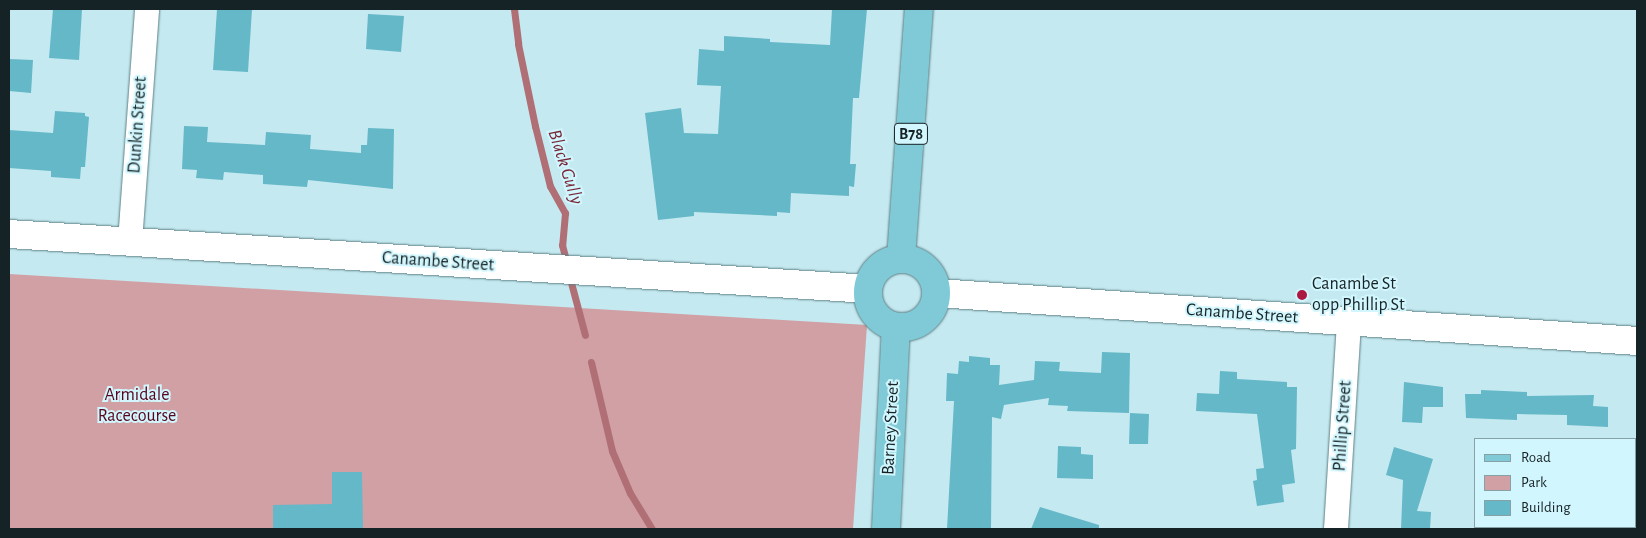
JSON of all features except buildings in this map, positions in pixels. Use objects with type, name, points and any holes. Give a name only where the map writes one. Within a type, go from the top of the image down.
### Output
[{"type":"main road","name":"B78","points":[[901,258],[919,9]]},
{"type":"main road","points":[[901,258],[910,259],[926,268],[936,284],[937,293],[935,303],[925,319],[917,325],[896,327],[875,314],[868,289],[879,268],[901,258]]},
{"type":"main road","name":"Barney Street","points":[[886,529],[896,327]]},
{"type":"street","name":"Dunkin Street","points":[[130,242],[147,9]]},
{"type":"street","name":"Canambe Street","points":[[9,234],[545,268],[594,269],[868,289]]},
{"type":"street","name":"Canambe Street","points":[[937,293],[1637,341]]},
{"type":"street","name":"Phillip Street","points":[[1336,529],[1349,322]]},
{"type":"green space","name":"Armidale Racecourse","points":[[9,274],[867,325],[853,529],[9,529]]},
{"type":"waterway","name":"Black Gully","points":[[514,9],[518,44],[535,126],[550,186],[565,213],[562,245],[567,264]]},
{"type":"waterway","name":"Black Gully","points":[[569,275],[585,335]]},
{"type":"waterway","name":"Black Gully","points":[[591,362],[612,451],[630,493],[652,529]]},
{"type":"place","name":"Canambe St opp Phillip St","points":[[1302,295]]}]
